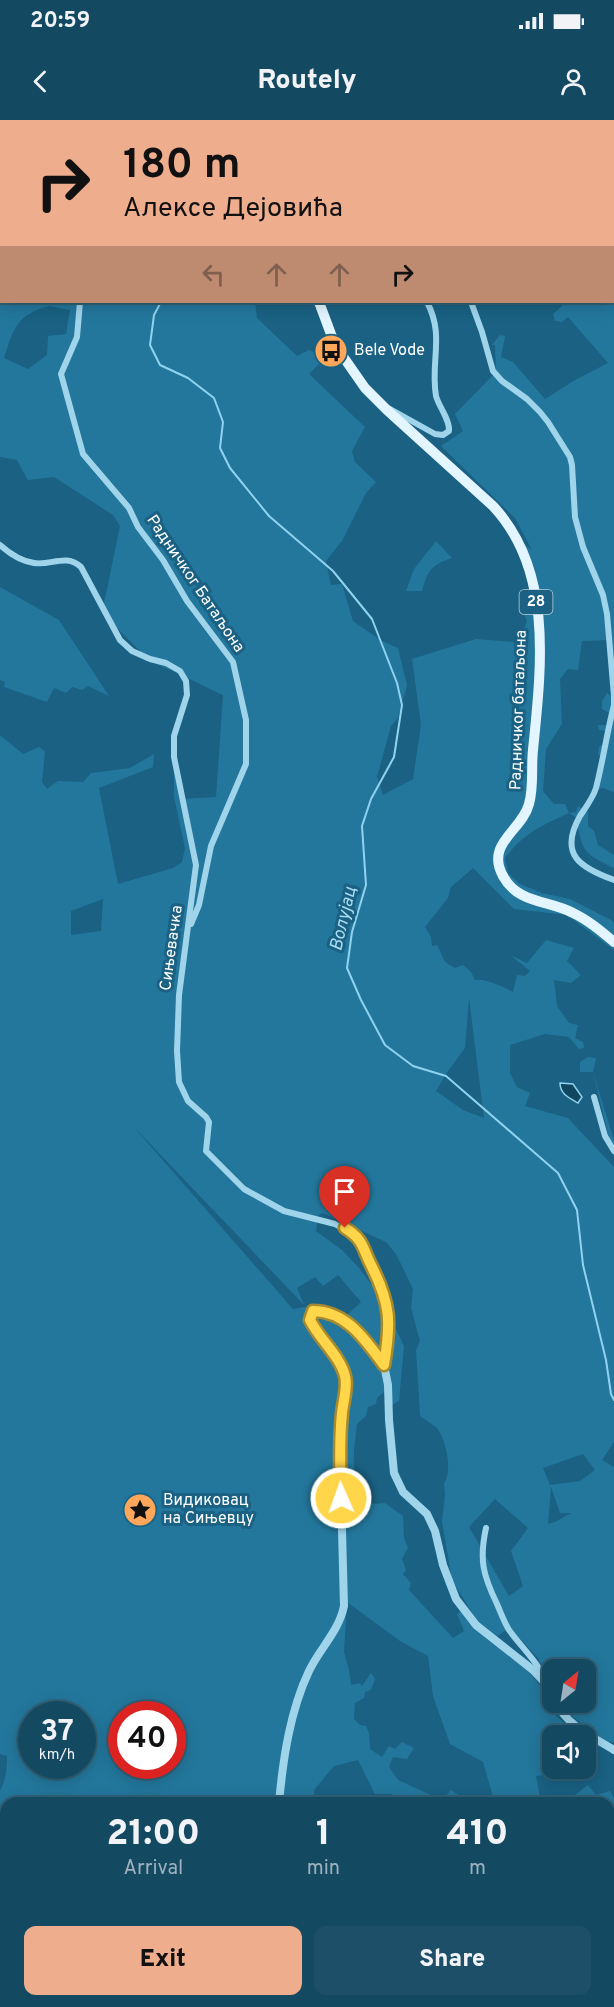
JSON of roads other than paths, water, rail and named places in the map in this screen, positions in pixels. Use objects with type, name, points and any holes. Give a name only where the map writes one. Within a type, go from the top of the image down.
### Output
[{"type":"main road","name":"Радничког батаљона","points":[[319,303],[335,345],[365,388],[499,512],[521,544],[532,575],[539,638],[531,796],[524,816],[500,847],[498,857],[500,870],[509,884],[522,896],[564,908],[614,942]]},
{"type":"street","name":"Радничког Батаљона","points":[[80,303],[77,337],[61,374],[83,454],[129,508],[138,527],[163,560],[187,602],[233,662],[246,720],[246,764],[211,846],[199,905],[188,930]]},
{"type":"street","points":[[387,410],[393,410],[435,434],[443,435],[449,431],[449,424],[437,398],[435,373],[437,327],[427,303]]},
{"type":"street","points":[[471,303],[493,371],[540,412],[570,457],[575,517],[583,547],[603,595],[607,614],[614,705],[595,789],[579,818],[572,842],[576,860],[583,867],[614,880]]},
{"type":"street","name":"Сињевачка","points":[[0,545],[20,560],[37,564],[67,559],[75,561],[81,567],[120,640],[132,651],[166,663],[180,671],[186,681],[187,695],[174,736],[174,757],[196,865],[179,995],[177,1051],[179,1082],[188,1101],[206,1117],[208,1122],[206,1151],[244,1189],[284,1211],[329,1222],[345,1228],[359,1238],[379,1279],[386,1300],[389,1319],[384,1365]]},
{"type":"street","points":[[594,1097],[605,1136],[614,1151]]},
{"type":"street","points":[[280,1797],[283,1767],[296,1706],[309,1670],[341,1619],[344,1606],[340,1454],[346,1378],[340,1363],[318,1335],[310,1320],[313,1311],[331,1314],[351,1324],[384,1365],[388,1385],[394,1473],[403,1492],[427,1514],[435,1531],[443,1565],[456,1599],[476,1624],[533,1670],[542,1681]]},
{"type":"street","points":[[486,1528],[482,1555],[487,1583],[508,1628],[542,1671]]},
{"type":"street","points":[[561,1713],[614,1750]]},
{"type":"waterway","name":"Волујац","points":[[160,303],[154,315],[150,345],[160,365],[188,378],[214,398],[223,422],[220,448],[230,468],[269,516],[333,571],[372,619],[397,683],[402,705],[394,757],[371,799],[362,826],[366,885],[352,932],[347,968],[385,1045],[413,1066],[446,1076],[558,1173],[577,1210],[583,1265],[614,1400]]},
{"type":"place","name":"Bele Vode","points":[[331,351]]},
{"type":"place","name":"Видиковац на Сињевцу","points":[[140,1510]]}]
